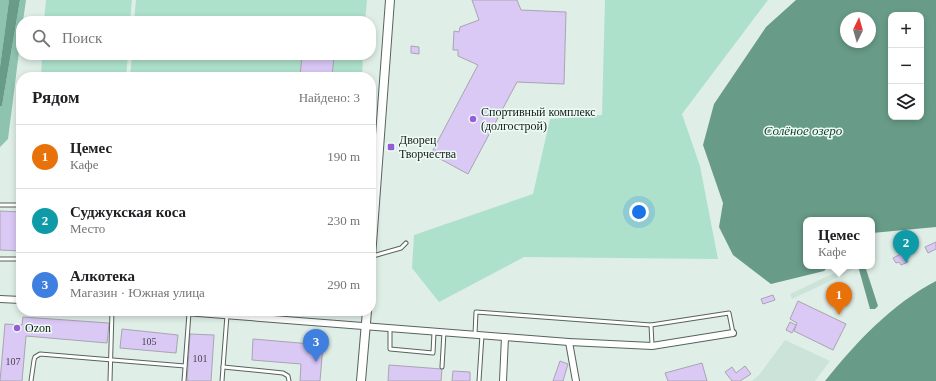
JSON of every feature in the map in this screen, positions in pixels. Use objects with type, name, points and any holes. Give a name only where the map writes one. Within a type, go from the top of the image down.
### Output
[{"type":"street","points":[[376,189],[390,0]]},
{"type":"street","points":[[0,299],[16,300]]},
{"type":"street","points":[[240,316],[569,342],[652,346],[733,333]]},
{"type":"street","points":[[361,381],[367,316]]},
{"type":"street","points":[[503,381],[505,337]]},
{"type":"street","points":[[569,342],[576,381]]},
{"type":"lane","points":[[0,205],[16,205]]},
{"type":"lane","points":[[376,256],[401,248],[406,243]]},
{"type":"lane","points":[[0,259],[16,259]]},
{"type":"lane","points":[[475,335],[476,312],[651,325],[729,313],[733,333]]},
{"type":"lane","points":[[110,381],[112,316]]},
{"type":"lane","points":[[184,381],[189,316]]},
{"type":"lane","points":[[222,381],[227,316]]},
{"type":"lane","points":[[651,325],[652,346]]},
{"type":"lane","points":[[390,328],[390,349],[433,353],[434,332]]},
{"type":"lane","points":[[442,367],[444,332]]},
{"type":"lane","points":[[479,381],[482,335]]},
{"type":"lane","points":[[31,381],[34,360],[37,355],[111,359],[185,366]]},
{"type":"lane","points":[[223,368],[283,373],[288,376],[289,381]]},
{"type":"shaded area","points":[[0,0],[9,0],[0,67]]},
{"type":"shaded area","points":[[20,0],[26,0],[24,16],[17,16]]},
{"type":"shaded area","points":[[46,0],[132,0],[130,16],[44,16]]},
{"type":"shaded area","points":[[136,0],[367,0],[365,16],[134,16]]},
{"type":"shaded area","points":[[605,0],[768,0],[682,114],[700,166],[718,259],[524,257],[439,302],[412,268],[414,235],[533,194],[550,119],[602,115]]},
{"type":"shaded area","points":[[16,24],[16,60],[18,60],[8,139],[0,147],[0,106],[2,106]]},
{"type":"shaded area","points":[[42,60],[128,60],[126,72],[41,72]]},
{"type":"shaded area","points":[[132,60],[363,60],[362,72],[130,72]]},
{"type":"shaded area","points":[[843,269],[853,270],[792,299],[790,294]]},
{"type":"shaded area","points":[[785,340],[830,361],[815,381],[752,381],[759,375]]},
{"type":"water","points":[[9,0],[20,0],[17,16],[16,16],[2,106],[0,106],[0,67]]},
{"type":"water","name":"Солёное озеро","points":[[796,0],[936,0],[936,227],[875,233],[875,217],[803,217],[803,269],[826,269],[824,271],[771,284],[733,255],[719,227],[723,203],[703,145],[714,104],[766,27]]},
{"type":"water","points":[[859,269],[866,269],[878,306],[875,309],[870,309]]},
{"type":"water","points":[[936,281],[936,381],[825,381],[862,338],[890,312],[920,290]]},
{"type":"building","name":"Спортивный комплекс (долгострой)","points":[[472,0],[517,0],[521,10],[566,12],[564,84],[517,82],[468,174],[431,154],[478,65],[458,56],[458,50],[453,50],[454,31],[459,32],[460,27],[479,20]]},
{"type":"building","points":[[411,46],[419,47],[419,54],[411,53]]},
{"type":"building","points":[[302,60],[334,60],[332,72],[300,72]]},
{"type":"building","points":[[0,211],[16,212],[16,251],[0,250]]},
{"type":"building","points":[[936,242],[936,249],[928,253],[925,247]]},
{"type":"building","points":[[905,252],[908,262],[901,265],[899,262],[896,263],[893,258]]},
{"type":"building","points":[[773,295],[775,300],[763,304],[761,299]]},
{"type":"building","points":[[798,301],[846,324],[833,350],[794,331],[797,323],[790,319]]},
{"type":"building","points":[[23,317],[109,323],[107,343],[26,336],[22,381],[0,381],[5,324],[22,325]]},
{"type":"building","points":[[790,322],[796,325],[792,333],[786,330]]},
{"type":"building","points":[[122,329],[178,335],[176,353],[120,348]]},
{"type":"building","points":[[190,334],[214,335],[211,381],[187,381]]},
{"type":"building","points":[[253,339],[323,345],[320,381],[300,381],[301,364],[252,360]]},
{"type":"building","points":[[560,361],[568,364],[563,381],[553,381]]},
{"type":"building","points":[[702,363],[707,381],[668,381],[665,373]]},
{"type":"building","points":[[389,365],[442,369],[441,381],[388,381]]},
{"type":"building","points":[[745,366],[751,374],[740,381],[732,381],[725,372],[732,367],[736,373]]},
{"type":"building","points":[[453,371],[470,372],[470,381],[452,381]]},
{"type":"place","name":"Спортивный комплекс (долгострой)","points":[[473,119]]},
{"type":"place","name":"Дворец Творчества","points":[[391,147]]},
{"type":"place","name":"Суджукская коса","points":[[906,263]]},
{"type":"place","name":"Цемес","points":[[839,315]]},
{"type":"place","name":"Ozon","points":[[17,328]]},
{"type":"place","name":"Алкотека","points":[[316,362]]}]
